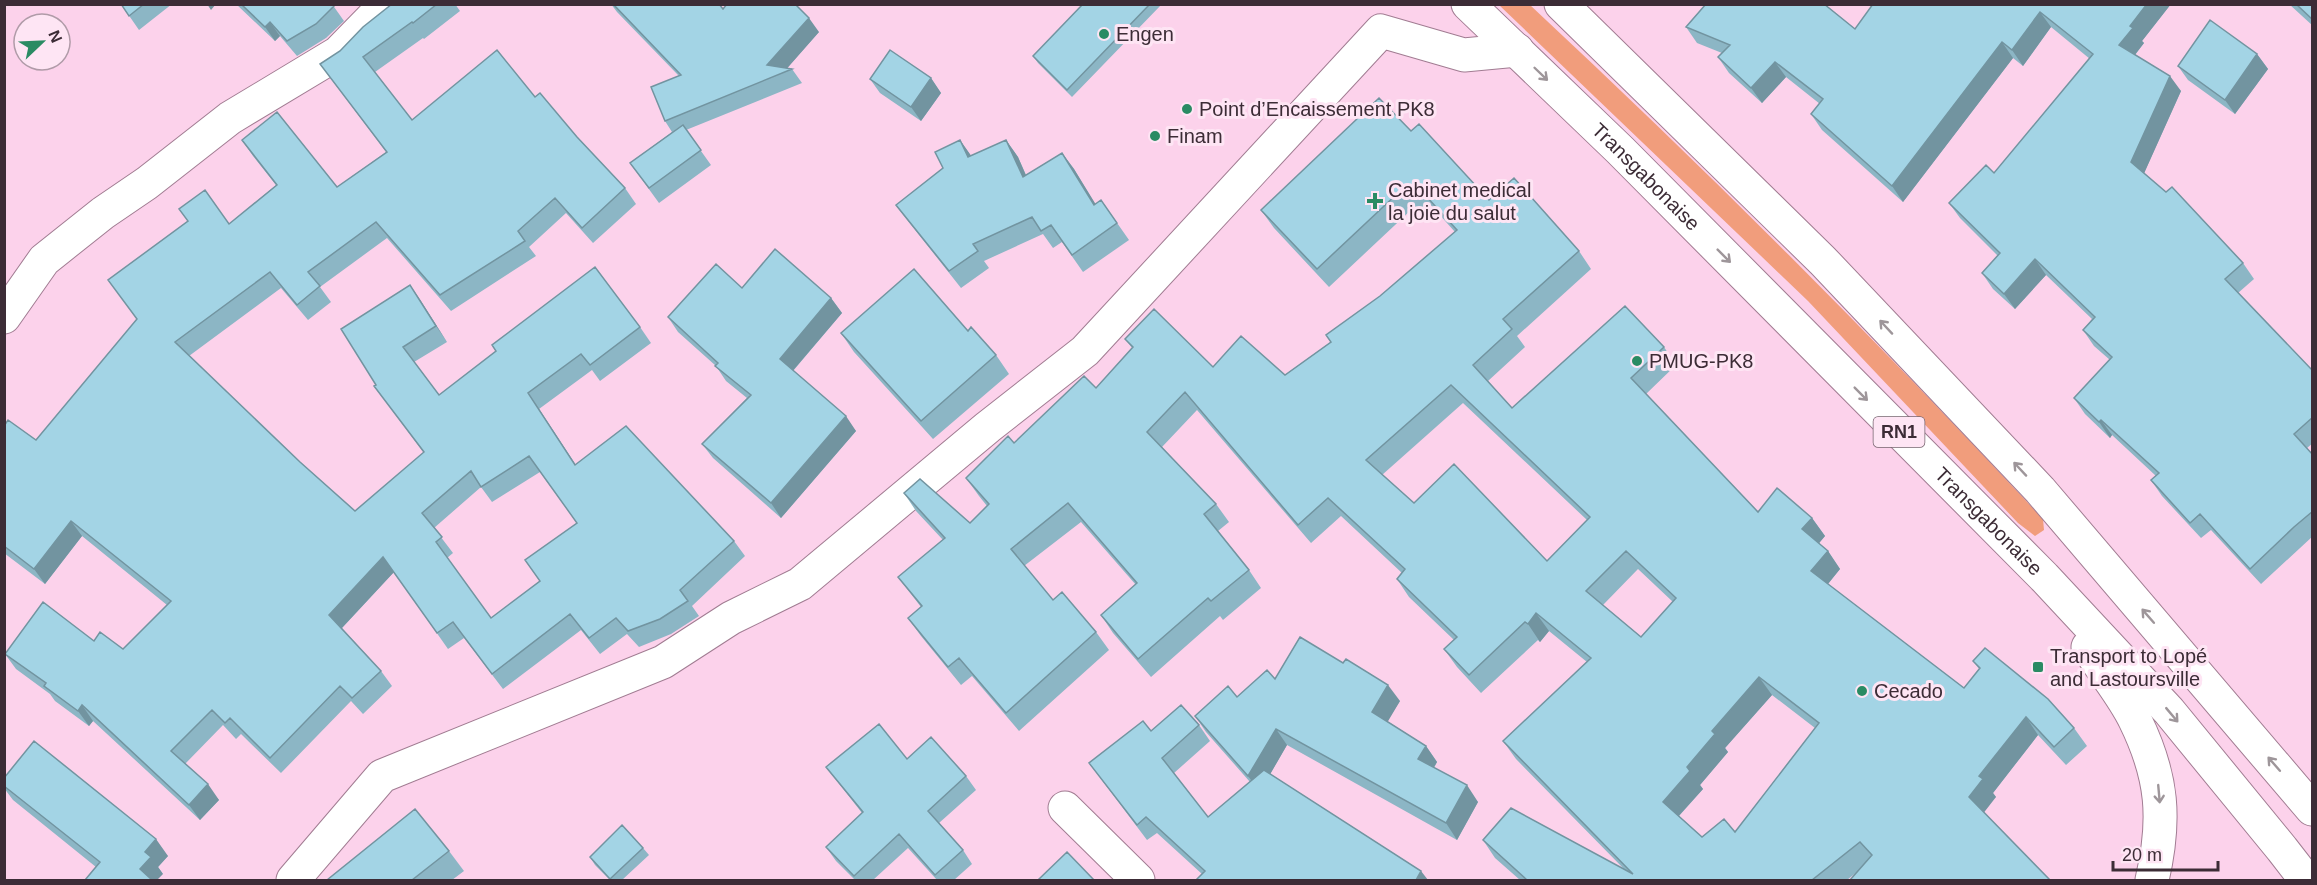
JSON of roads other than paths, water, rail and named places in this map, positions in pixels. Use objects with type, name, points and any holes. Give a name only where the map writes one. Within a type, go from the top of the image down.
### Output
[{"type":"main road","points":[[4,317],[44,260],[230,118],[339,53],[386,4]]},
{"type":"main road","name":"Transgabonaise","points":[[1468,4],[1620,150],[2044,577],[2169,711],[2304,877]]},
{"type":"main road","points":[[1560,4],[1822,261],[2032,482],[2313,809]]},
{"type":"main road","points":[[293,880],[382,776],[663,662],[731,618],[800,584],[988,427],[1085,351],[1381,31],[1464,55],[1517,50]]},
{"type":"main road","points":[[2044,577],[2135,719],[2149,751],[2159,785],[2161,817],[2159,851],[2152,880]]},
{"type":"main road","points":[[1065,808],[1138,880]]},
{"type":"place","name":"Engen","points":[[1104,34]]},
{"type":"place","name":"Point d’Encaissement PK8","points":[[1187,109]]},
{"type":"place","name":"Finam","points":[[1155,136]]},
{"type":"place","name":"Cabinet medical la joie du salut","points":[[1375,201]]},
{"type":"place","name":"PMUG-PK8","points":[[1637,361]]},
{"type":"place","name":"Transport to Lopé and Lastoursville","points":[[2038,667]]},
{"type":"place","name":"Cecado","points":[[1862,691]]}]
